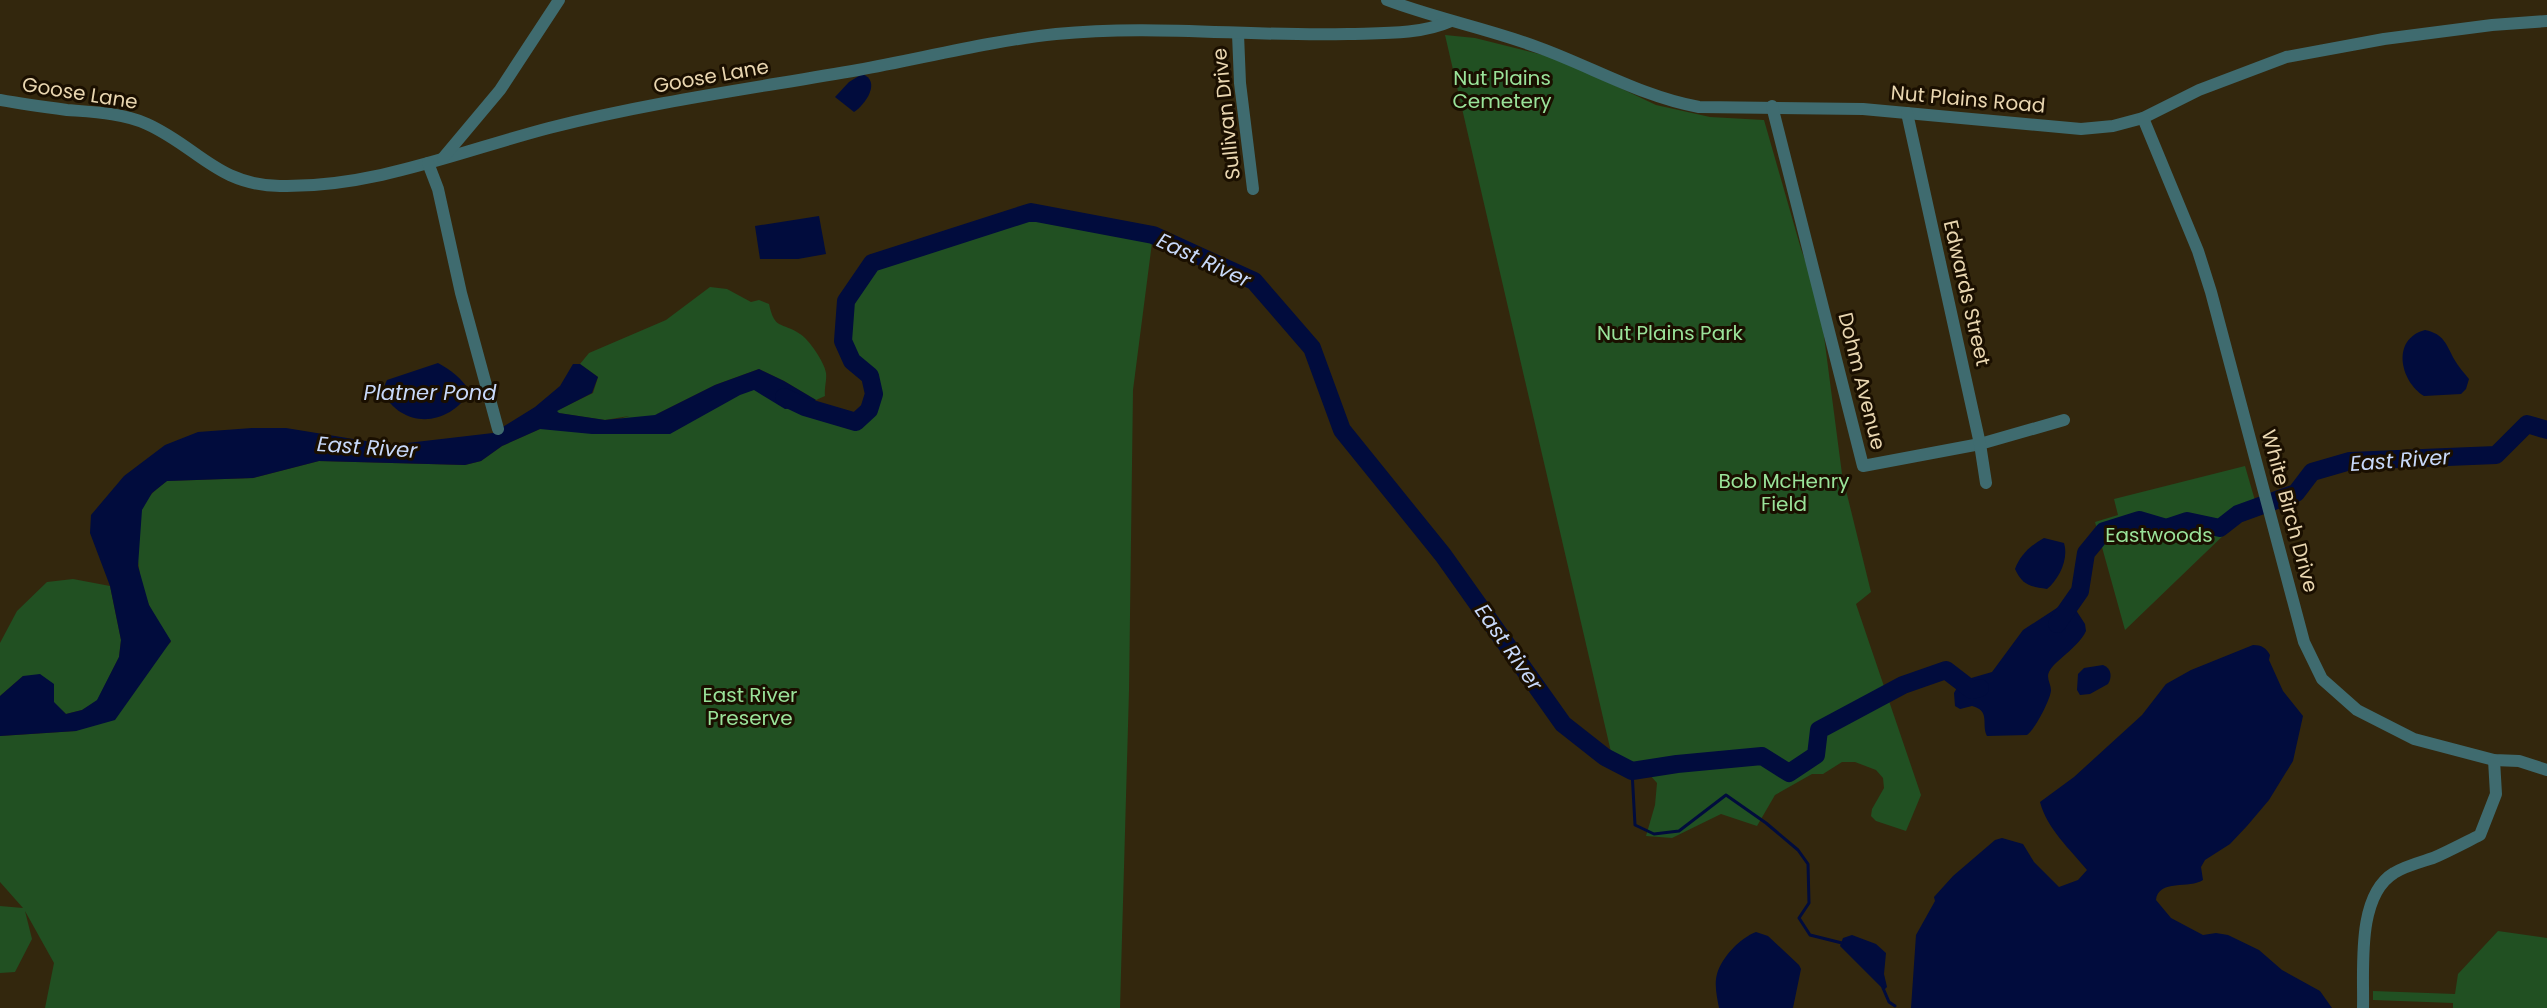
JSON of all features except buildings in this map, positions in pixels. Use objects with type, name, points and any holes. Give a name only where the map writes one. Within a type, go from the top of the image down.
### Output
[{"type":"street","points":[[443,158],[500,90],[558,0]]},
{"type":"street","name":"Nut Plains Road","points":[[1387,0],[1516,39],[1587,66],[1659,98],[1677,103],[1699,106],[1772,106],[1906,112],[2080,129],[2113,126],[2143,118],[2209,86],[2286,57],[2384,39],[2492,25],[2547,21]]},
{"type":"street","name":"Goose Lane","points":[[0,100],[38,107],[113,115],[146,123],[213,168],[233,178],[258,185],[284,186],[378,176],[551,128],[667,103],[926,58],[1026,37],[1069,33],[1171,31],[1287,36],[1414,30],[1440,26],[1451,21]]},
{"type":"street","name":"Sullivan Drive","points":[[1238,34],[1240,83],[1253,189]]},
{"type":"street","name":"Dohm Avenue","points":[[1772,106],[1863,465],[1980,444],[2064,420]]},
{"type":"street","name":"Edwards Street","points":[[1906,112],[1980,444],[1986,483]]},
{"type":"street","name":"White Birch Drive","points":[[2143,118],[2198,251],[2264,486],[2304,642],[2322,679],[2357,710],[2414,739],[2494,760],[2519,761],[2547,770]]},
{"type":"street","points":[[428,163],[438,189],[461,293],[498,429]]},
{"type":"street","points":[[2363,1008],[2363,944],[2369,909],[2378,889],[2393,873],[2437,856],[2480,835],[2496,794],[2494,760]]},
{"type":"green space","name":"Nut Plains Park","points":[[1445,35],[1475,38],[1559,59],[1656,105],[1710,117],[1764,120],[1801,249],[1819,298],[1842,474],[1871,592],[1856,604],[1921,795],[1906,831],[1876,821],[1871,816],[1872,809],[1884,788],[1883,778],[1876,770],[1855,762],[1842,762],[1823,774],[1812,774],[1775,795],[1757,826],[1721,814],[1672,838],[1646,836],[1655,805],[1657,783],[1649,774],[1614,765]]},
{"type":"green space","name":"East River Preserve","points":[[1031,212],[1153,235],[1133,390],[1129,691],[1120,1008],[45,1008],[54,963],[25,911],[32,939],[15,972],[0,973],[0,906],[23,908],[0,882],[0,736],[76,731],[171,642],[154,615],[145,595],[139,571],[137,544],[137,530],[142,508],[149,496],[167,481],[253,478],[319,461],[465,465],[481,461],[502,446],[540,429],[548,418],[600,425],[629,416],[605,420],[556,411],[593,393],[598,377],[580,364],[589,353],[666,320],[710,287],[727,289],[751,302],[759,300],[769,304],[776,322],[803,336],[823,363],[826,376],[825,396],[816,400],[759,369],[715,385],[657,414],[755,383],[789,392],[805,407],[856,422],[869,410],[874,394],[870,376],[852,361],[843,341],[846,301],[872,263]]},
{"type":"green space","name":"Eastwoods","points":[[2245,466],[2256,504],[2125,630],[2095,522],[2118,515],[2114,499]]},
{"type":"green space","points":[[73,579],[110,586],[121,640],[119,657],[97,701],[82,710],[66,714],[23,676],[0,696],[0,643],[17,611],[47,582]]},
{"type":"green space","points":[[2498,931],[2547,938],[2547,1008],[2453,1008],[2453,1003],[2373,1000],[2373,991],[2455,994],[2458,974]]},
{"type":"water","points":[[862,74],[871,82],[870,93],[854,112],[835,97],[849,82]]},
{"type":"water","points":[[819,216],[826,254],[798,259],[760,259],[755,226]]},
{"type":"water","points":[[2425,330],[2444,340],[2469,379],[2466,389],[2461,394],[2424,396],[2409,381],[2403,361],[2403,351],[2407,342],[2414,335]]},
{"type":"water","name":"Platner Pond","points":[[438,363],[456,375],[470,391],[450,412],[426,419],[413,418],[401,413],[382,391],[387,380]]},
{"type":"water","points":[[573,364],[580,364],[598,377],[592,393],[557,411],[559,413],[605,420],[655,415],[715,385],[759,369],[816,400],[805,407],[785,409],[754,390],[740,395],[670,434],[592,434],[540,429],[502,446],[481,461],[465,465],[319,461],[253,478],[167,481],[152,493],[142,510],[138,566],[149,605],[171,641],[115,720],[76,731],[0,736],[0,696],[23,676],[40,674],[54,684],[54,702],[66,714],[82,710],[97,700],[119,657],[121,640],[110,586],[90,533],[91,515],[124,476],[165,445],[198,432],[252,428],[286,428],[390,445],[493,433],[535,407],[560,386]]},
{"type":"water","points":[[2044,538],[2064,543],[2065,549],[2062,568],[2047,589],[2028,584],[2021,579],[2015,569],[2026,551]]},
{"type":"water","points":[[2066,602],[2072,604],[2085,624],[2086,631],[2078,643],[2049,672],[2050,694],[2038,721],[2027,735],[1987,736],[1982,711],[1972,706],[1960,709],[1955,706],[1954,693],[1961,681],[1992,672],[2023,630]]},
{"type":"water","points":[[2253,645],[2261,646],[2270,655],[2269,660],[2283,691],[2303,716],[2293,761],[2269,800],[2247,826],[2230,844],[2205,860],[2201,867],[2203,880],[2162,889],[2156,900],[2171,918],[2203,935],[2216,933],[2228,935],[2259,950],[2282,970],[2320,991],[2332,1008],[1911,1008],[1916,935],[1935,901],[1934,897],[1953,876],[1995,840],[2002,838],[2023,844],[2034,862],[2059,887],[2078,880],[2087,870],[2053,830],[2040,802],[2074,777],[2142,715],[2166,684],[2191,670]]},
{"type":"water","points":[[2103,665],[2110,673],[2108,684],[2090,694],[2080,695],[2077,690],[2078,674],[2084,668]]},
{"type":"water","points":[[1756,932],[1768,936],[1801,969],[1793,1008],[1719,1008],[1716,982],[1719,968],[1738,943]]},
{"type":"water","points":[[1852,935],[1876,944],[1886,953],[1884,974],[1887,987],[1884,990],[1840,946],[1843,938]]},
{"type":"waterway","name":"East River","points":[[784,397],[805,407],[856,422],[869,410],[874,394],[870,376],[852,361],[843,341],[846,301],[872,263],[1031,212],[1153,235],[1254,281],[1312,348],[1342,430],[1443,555],[1563,724],[1605,757],[1632,771],[1762,756],[1789,773],[1816,755],[1819,730],[1903,685],[1946,670],[1972,690],[1980,688]]},
{"type":"waterway","name":"East River","points":[[2057,624],[2080,591],[2086,553],[2104,531],[2139,520],[2166,528],[2187,521],[2220,528],[2238,514],[2296,493],[2312,472],[2350,461],[2496,455],[2527,424],[2547,430]]},
{"type":"waterway","points":[[1632,771],[1635,825],[1654,834],[1679,831],[1726,795],[1766,823],[1798,850],[1808,864],[1809,903],[1799,918],[1810,935],[1842,943]]},
{"type":"waterway","points":[[1883,988],[1889,1002],[1895,1006]]},
{"type":"park label","name":"Nut Plains Cemetery","points":[[1502,90]]},
{"type":"park label","name":"Bob McHenry Field","points":[[1784,492]]}]
